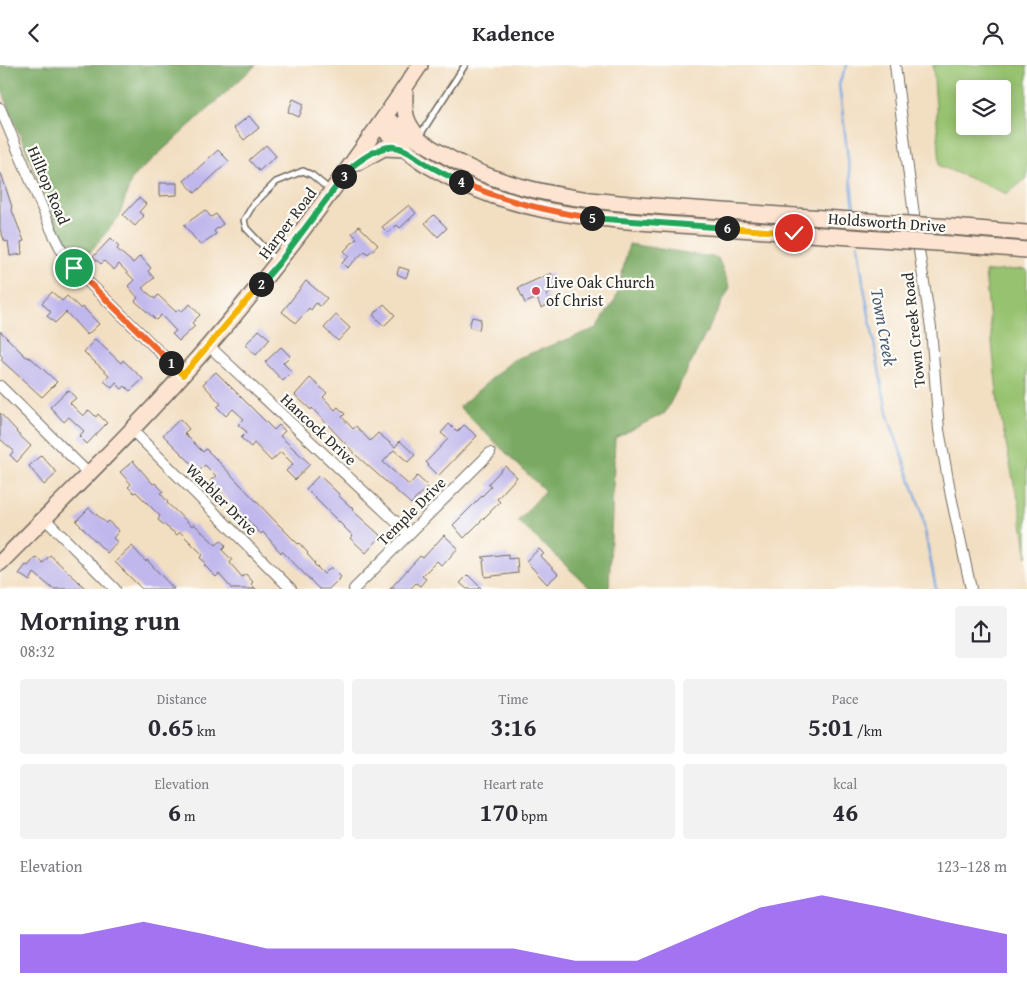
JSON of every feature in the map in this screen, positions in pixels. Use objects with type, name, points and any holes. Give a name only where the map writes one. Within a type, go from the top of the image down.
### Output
[{"type":"main road","name":"Harper Road","points":[[0,563],[132,430],[183,375],[279,263],[350,167],[420,65]]},
{"type":"main road","points":[[405,87],[406,117],[420,140]]},
{"type":"main road","name":"Holdsworth Drive","points":[[382,121],[489,176],[552,195],[595,202],[1027,233]]},
{"type":"main road","name":"Holdsworth Drive","points":[[382,121],[404,149],[428,166],[482,192],[549,212],[594,219],[1027,250]]},
{"type":"main road","points":[[350,167],[384,148],[404,149]]},
{"type":"street","name":"Town Creek Road","points":[[895,65],[916,231],[931,328],[942,447],[971,589]]},
{"type":"street","name":"Hilltop Road","points":[[0,108],[52,231],[67,261],[183,375]]},
{"type":"street","points":[[594,219],[595,202]]},
{"type":"street","name":"Hancock Drive","points":[[209,345],[409,534]]},
{"type":"street","points":[[0,386],[88,473]]},
{"type":"street","name":"Warbler Drive","points":[[132,430],[291,589]]},
{"type":"street","name":"Temple Drive","points":[[354,589],[490,453]]},
{"type":"street","points":[[44,518],[115,589]]},
{"type":"lane","points":[[420,140],[465,65]]},
{"type":"lane","points":[[279,263],[246,228],[244,221],[253,205],[276,182],[303,171],[312,175],[332,192]]},
{"type":"green space","points":[[0,65],[256,65],[132,178],[119,217],[90,252],[61,237],[0,85]]},
{"type":"green space","points":[[933,65],[1027,65],[1027,178],[1007,194],[940,166]]},
{"type":"green space","points":[[629,244],[718,258],[730,287],[665,413],[615,438],[609,589],[591,589],[518,521],[545,491],[459,407],[513,360],[597,328],[616,298]]},
{"type":"green space","points":[[1027,270],[1027,557],[1019,502],[998,403],[985,272]]},
{"type":"building","points":[[293,99],[304,104],[299,117],[288,112]]},
{"type":"building","points":[[249,116],[259,128],[244,140],[234,128]]},
{"type":"building","points":[[266,145],[276,156],[259,171],[249,160]]},
{"type":"building","points":[[218,150],[229,161],[195,193],[184,181]]},
{"type":"building","points":[[1,173],[11,208],[24,241],[21,242],[22,254],[10,256],[8,241],[5,242],[0,229]]},
{"type":"building","points":[[159,183],[177,183],[177,195],[159,196]]},
{"type":"building","points":[[139,198],[146,204],[139,212],[144,216],[135,226],[123,215]]},
{"type":"building","points":[[409,205],[416,213],[400,228],[397,225],[388,233],[382,227]]},
{"type":"building","points":[[205,210],[211,217],[216,214],[223,224],[214,231],[216,234],[200,245],[184,225]]},
{"type":"building","points":[[434,215],[447,228],[438,237],[425,223]]},
{"type":"building","points":[[359,226],[378,245],[368,254],[365,251],[347,268],[342,263],[349,256],[344,251],[357,238],[352,233]]},
{"type":"building","points":[[111,238],[119,246],[117,249],[133,263],[140,256],[151,268],[148,271],[154,278],[142,288],[155,299],[158,295],[176,312],[179,309],[182,311],[190,304],[200,315],[192,323],[195,326],[179,341],[172,334],[176,331],[161,315],[156,320],[135,301],[138,298],[128,286],[134,280],[119,264],[114,270],[104,261],[101,264],[93,257]]},
{"type":"building","points":[[399,267],[409,270],[406,278],[397,274]]},
{"type":"building","name":"Live Oak Church of Christ","points":[[551,273],[558,289],[546,294],[550,304],[541,308],[537,298],[525,303],[518,288]]},
{"type":"building","points":[[306,281],[327,298],[320,306],[316,303],[311,310],[309,308],[296,323],[282,312]]},
{"type":"building","points":[[52,292],[62,301],[67,296],[81,309],[83,307],[99,324],[87,335],[66,312],[55,323],[47,316],[51,312],[42,303]]},
{"type":"building","points":[[384,304],[395,315],[384,326],[373,315]]},
{"type":"building","points":[[336,315],[350,328],[338,341],[324,328]]},
{"type":"building","points":[[472,317],[481,319],[479,330],[469,327]]},
{"type":"building","points":[[259,330],[270,339],[256,355],[245,345]]},
{"type":"building","points":[[0,331],[25,356],[32,359],[57,382],[42,397],[1,360],[3,358],[0,354]]},
{"type":"building","points":[[95,339],[121,363],[123,360],[143,379],[130,391],[125,386],[122,389],[116,383],[112,388],[104,381],[109,375],[84,352]]},
{"type":"building","points":[[281,347],[290,356],[283,363],[292,372],[283,381],[265,362]]},
{"type":"building","points":[[216,372],[274,430],[279,425],[285,431],[280,436],[310,464],[295,480],[286,471],[293,464],[281,452],[271,461],[254,443],[251,447],[241,438],[247,432],[238,425],[244,419],[233,409],[226,416],[217,407],[221,404],[203,384]]},
{"type":"building","points":[[310,378],[327,393],[323,397],[335,410],[338,407],[345,414],[342,417],[353,429],[356,426],[370,441],[378,433],[395,447],[400,441],[415,455],[408,462],[394,450],[383,462],[409,485],[417,476],[428,486],[411,504],[357,456],[312,408],[311,410],[295,395]]},
{"type":"building","points":[[68,390],[76,398],[70,403],[83,416],[89,410],[96,417],[98,414],[107,423],[87,444],[79,436],[84,431],[69,417],[64,422],[50,407]]},
{"type":"building","points":[[0,413],[31,446],[17,462],[10,455],[14,451],[0,439]]},
{"type":"building","points":[[180,419],[189,429],[184,433],[203,452],[206,449],[217,460],[277,523],[299,543],[308,553],[314,564],[324,574],[331,567],[341,577],[329,589],[319,589],[282,551],[281,553],[263,532],[261,534],[210,481],[216,476],[205,465],[199,471],[163,435]]},
{"type":"building","points":[[449,424],[457,432],[464,425],[477,436],[438,476],[426,462],[448,439],[441,433]]},
{"type":"building","points":[[41,455],[57,473],[44,485],[29,466]]},
{"type":"building","points":[[133,461],[153,484],[155,483],[163,491],[160,493],[167,503],[192,526],[194,524],[216,545],[221,541],[226,546],[222,550],[232,560],[230,563],[242,577],[246,574],[256,589],[232,589],[219,574],[216,577],[204,565],[206,563],[200,558],[203,555],[180,532],[177,535],[158,520],[160,516],[136,492],[134,493],[128,487],[131,484],[120,472]]},
{"type":"building","points":[[505,466],[517,477],[497,499],[500,502],[464,538],[453,525],[491,487],[488,484]]},
{"type":"building","points":[[319,475],[339,494],[352,510],[381,536],[366,553],[350,538],[353,536],[306,489]]},
{"type":"building","points":[[89,508],[106,523],[108,521],[119,531],[113,538],[117,542],[107,553],[76,521]]},
{"type":"building","points":[[444,535],[458,548],[442,566],[437,561],[422,576],[426,579],[420,586],[416,583],[410,589],[390,589],[420,556],[423,558]]},
{"type":"building","points":[[132,546],[174,589],[142,589],[115,562]]},
{"type":"building","points":[[539,549],[544,554],[541,556],[558,574],[547,584],[526,561]]},
{"type":"building","points":[[508,554],[508,559],[517,558],[518,573],[485,577],[483,561],[485,560],[482,557]]},
{"type":"building","points":[[50,555],[86,589],[53,589],[34,573],[30,581],[19,574],[36,557],[43,563]]},
{"type":"building","points":[[468,575],[482,589],[467,589],[460,583]]},
{"type":"waterway","name":"Town Creek","points":[[847,65],[839,84],[855,216]]},
{"type":"waterway","name":"Town Creek","points":[[858,244],[887,413],[921,510],[936,589]]},
{"type":"place","name":"Live Oak Church of Christ","points":[[536,291]]},
{"type":"route","points":[[74,268],[183,375],[279,263],[350,167],[384,148],[404,149],[428,166],[482,192],[549,212],[594,219],[794,233]]}]
